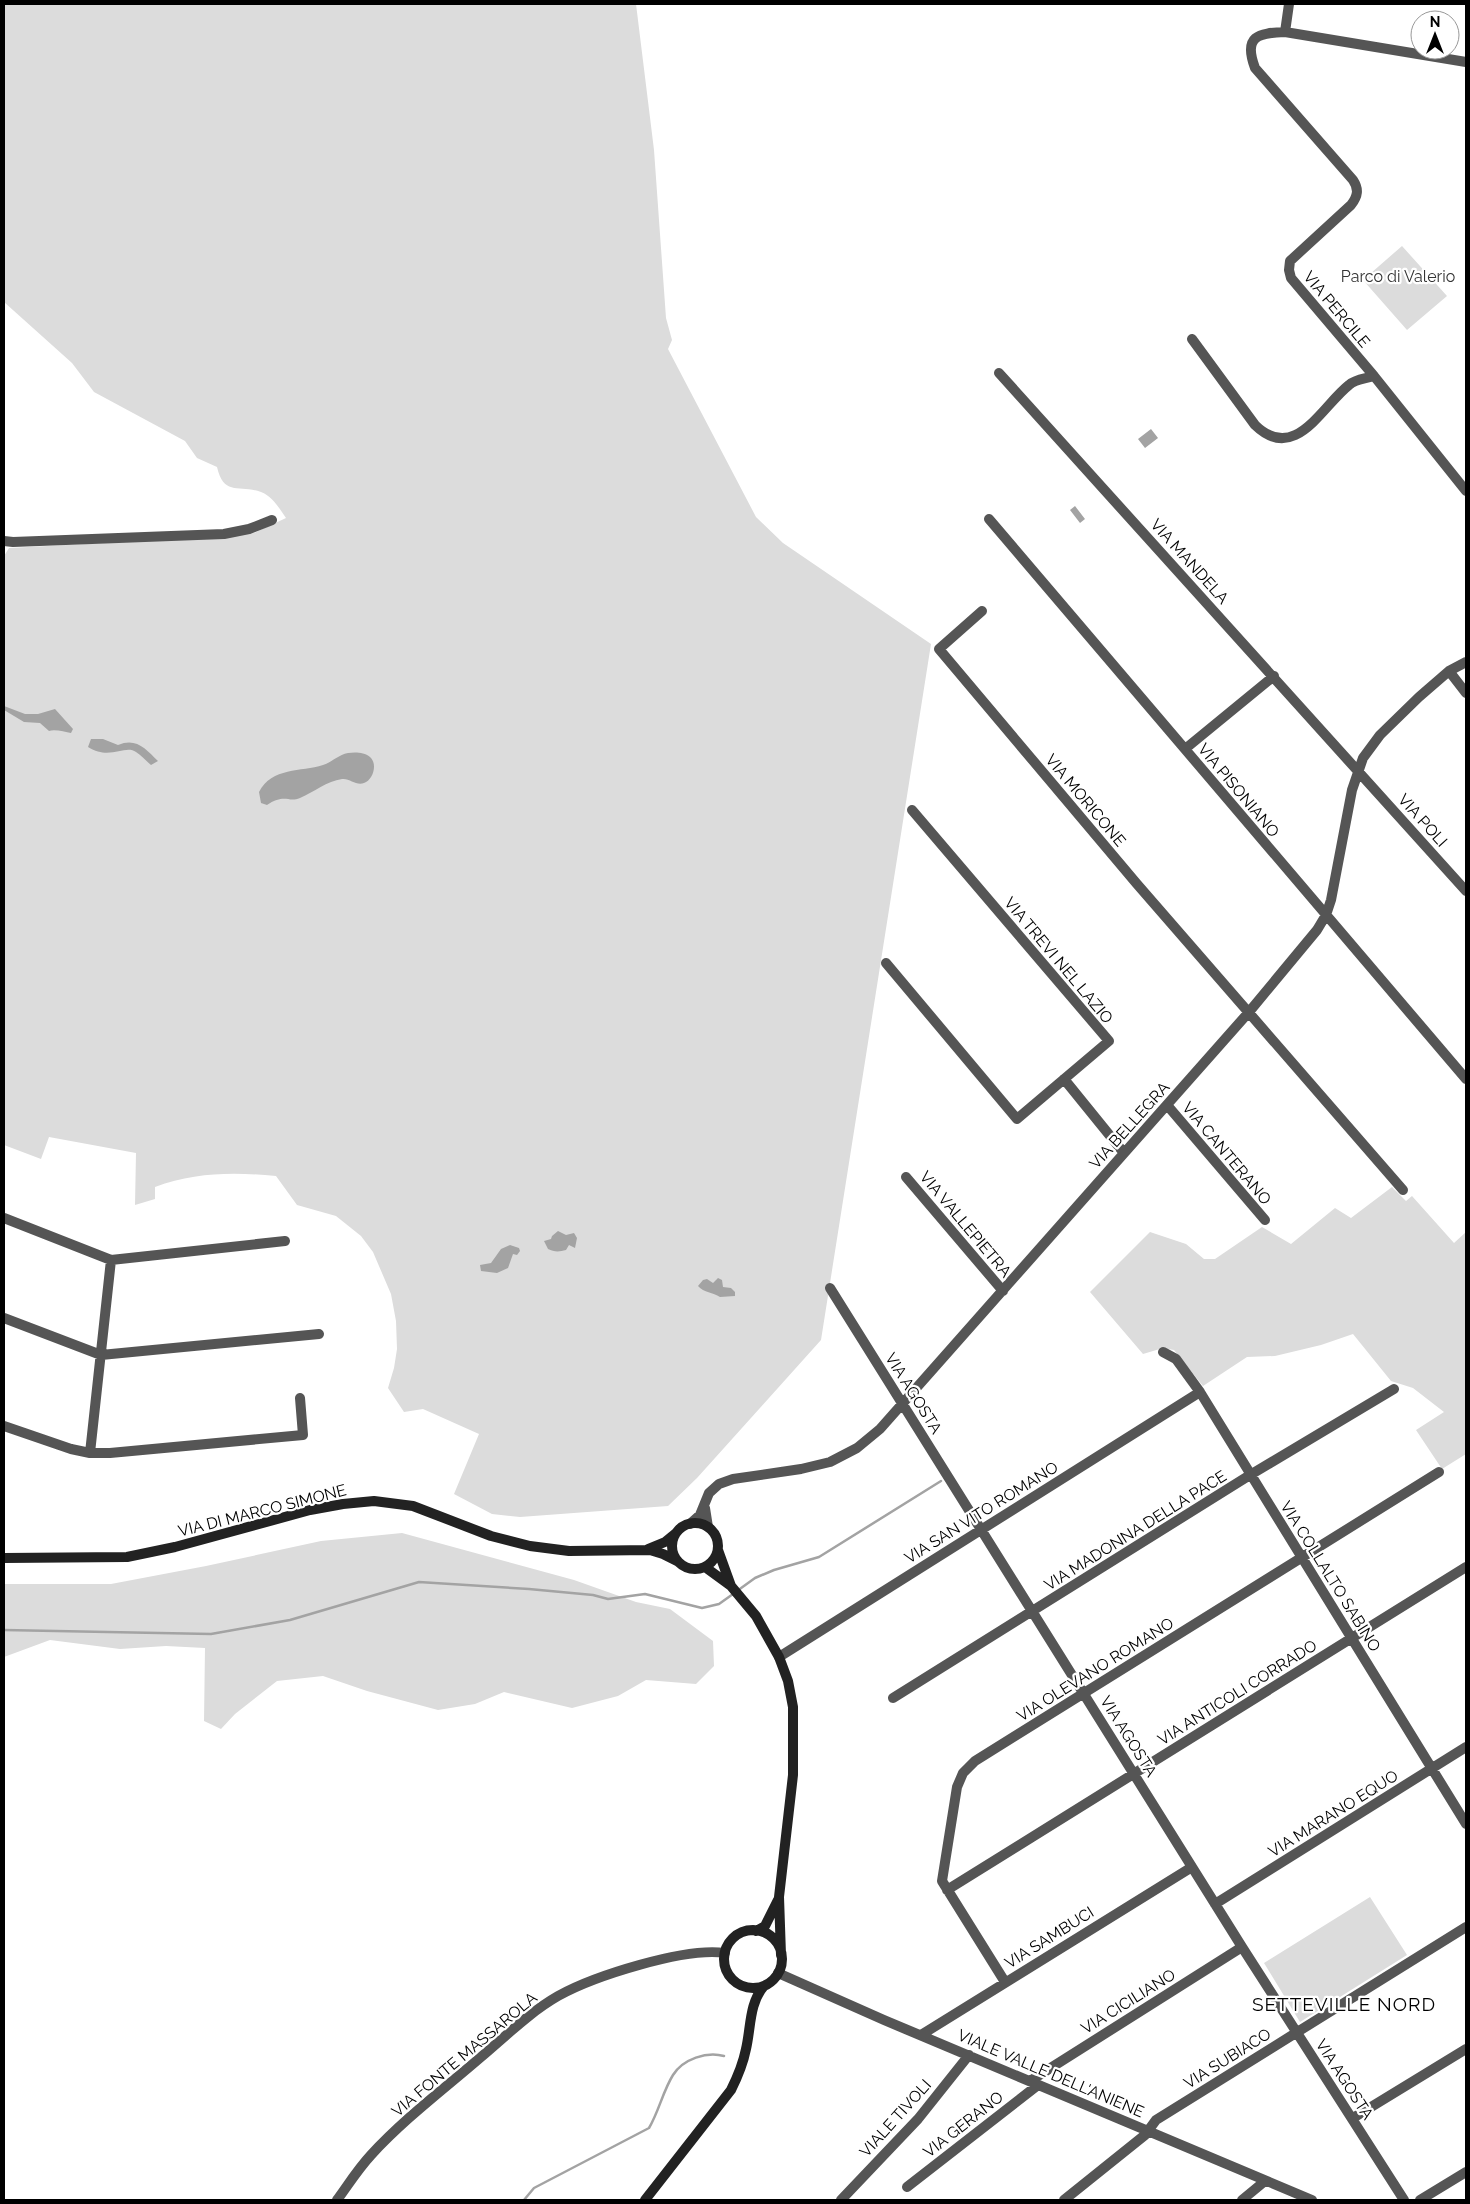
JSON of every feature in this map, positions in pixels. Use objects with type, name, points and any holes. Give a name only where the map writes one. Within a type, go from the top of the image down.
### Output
[{"type":"street","points":[[1289,4],[1285,32],[1466,62]]},
{"type":"street","name":"VIA PERCILE","points":[[1285,32],[1262,33],[1253,39],[1250,55],[1255,68],[1353,180],[1358,189],[1356,198],[1351,205],[1290,262],[1290,274],[1296,287],[1374,376],[1466,491]]},
{"type":"street","points":[[1192,339],[1255,425],[1265,434],[1276,438],[1293,436],[1306,430],[1350,384],[1374,376]]},
{"type":"street","name":"VIA MANDELA","points":[[999,373],[1358,770]]},
{"type":"street","name":"VIA PISONIANO","points":[[989,519],[1466,1079]]},
{"type":"street","points":[[4,541],[224,534],[249,529],[272,520]]},
{"type":"street","name":"VIA MORICONE","points":[[982,611],[939,648],[1137,884],[1249,1012]]},
{"type":"street","name":"VIA BELLEGRA","points":[[690,1524],[700,1515],[713,1488],[726,1481],[807,1468],[843,1456],[868,1439],[903,1405],[1249,1012],[1314,935],[1326,915],[1331,900],[1358,770],[1367,752],[1380,735],[1419,697],[1448,671],[1466,662]]},
{"type":"street","points":[[1448,671],[1466,693]]},
{"type":"street","points":[[1185,750],[1274,676]]},
{"type":"street","name":"VIA POLI","points":[[1358,770],[1466,890]]},
{"type":"street","name":"VIA TREVI NEL LAZIO","points":[[886,963],[1017,1119],[1109,1041],[912,810]]},
{"type":"street","points":[[1249,1012],[1403,1190]]},
{"type":"street","points":[[1064,1079],[1124,1153]]},
{"type":"street","name":"VIA CANTERANO","points":[[1167,1105],[1265,1220]]},
{"type":"street","name":"VIA VALLEPIETRA","points":[[906,1177],[1003,1291]]},
{"type":"street","points":[[4,1218],[111,1260],[284,1241]]},
{"type":"street","points":[[90,1453],[111,1260]]},
{"type":"street","name":"VIA AGOSTA","points":[[830,1288],[1034,1611],[1242,1947],[1404,2200]]},
{"type":"street","points":[[4,1318],[101,1355],[319,1334]]},
{"type":"street","name":"VIA COLLALTO SABINO","points":[[1163,1352],[1176,1359],[1200,1392],[1466,1824]]},
{"type":"street","name":"VIA MADONNA DELLA PACE","points":[[893,1698],[1250,1476],[1394,1389]]},
{"type":"street","name":"VIA SAN VITO ROMANO","points":[[779,1657],[1200,1392]]},
{"type":"street","points":[[4,1426],[71,1449],[90,1453],[110,1454],[303,1435],[300,1398]]},
{"type":"street","name":"VIA OLEVANO ROMANO","points":[[1005,1982],[942,1881],[957,1787],[963,1773],[975,1761],[1439,1472]]},
{"type":"street","name":"VIA DI MARCO SIMONE","points":[[4,1558],[127,1557],[175,1547],[319,1508],[374,1501],[413,1506],[491,1536],[530,1546],[569,1551],[641,1550],[657,1552],[677,1561]]},
{"type":"street","points":[[705,1504],[708,1527],[717,1537],[718,1550],[731,1586]]},
{"type":"street","points":[[708,1527],[696,1523],[690,1524],[677,1532],[672,1547],[677,1561],[690,1569],[705,1567],[714,1560],[718,1550]]},
{"type":"street","name":"VIA DI MARCO SIMONE","points":[[641,1550],[657,1546],[677,1532]]},
{"type":"street","points":[[645,2200],[731,2090],[739,2074],[746,2052],[751,2016],[756,1997],[764,1986],[778,1973],[781,1955],[779,1897],[794,1747],[793,1708],[788,1681],[779,1657],[756,1616],[731,1586],[705,1567]]},
{"type":"street","name":"VIA ANTICOLI CORRADO","points":[[946,1890],[1466,1567]]},
{"type":"street","name":"VIA MARANO EQUO","points":[[1215,1904],[1466,1747]]},
{"type":"street","name":"VIA SAMBUCI","points":[[921,2035],[1192,1867]]},
{"type":"street","points":[[756,1931],[765,1926],[779,1897]]},
{"type":"street","name":"VIA SUBIACO","points":[[1149,2131],[1156,2120],[1466,1927]]},
{"type":"street","points":[[751,2016],[747,1996],[732,1979],[725,1967],[725,1952],[733,1938],[748,1931],[756,1931],[773,1939],[781,1955]]},
{"type":"street","name":"VIA CICILIANO","points":[[1034,2083],[1242,1947]]},
{"type":"street","name":"VIA FONTE MASSAROLA","points":[[337,2200],[366,2161],[396,2130],[527,2018],[552,2000],[592,1981],[653,1962],[694,1952],[725,1952]]},
{"type":"street","name":"VIALE VALLE DELL'ANIENE","points":[[778,1973],[1312,2200]]},
{"type":"street","points":[[737,1984],[755,1988],[764,1986]]},
{"type":"street","points":[[1353,2118],[1466,2049]]},
{"type":"street","name":"VIALE TIVOLI","points":[[841,2200],[918,2119],[969,2055]]},
{"type":"street","name":"VIA GERANO","points":[[907,2187],[1034,2083]]},
{"type":"street","points":[[1064,2200],[1149,2131]]},
{"type":"street","points":[[1420,2200],[1466,2172]]},
{"type":"street","points":[[1242,2200],[1265,2181]]},
{"type":"green space","points":[[4,4],[636,4],[654,150],[666,318],[672,340],[668,349],[756,517],[783,543],[931,644],[821,1340],[697,1478],[668,1506],[520,1517],[492,1514],[454,1494],[479,1434],[423,1409],[404,1412],[388,1388],[397,1349],[396,1321],[391,1294],[373,1252],[361,1236],[336,1216],[297,1205],[276,1176],[215,1174],[185,1178],[155,1187],[155,1199],[135,1205],[136,1153],[49,1137],[41,1159],[4,1145],[4,556],[9,548],[221,537],[254,533],[286,518],[269,496],[253,490],[228,486],[220,476],[217,467],[197,458],[185,441],[94,392],[72,363],[4,302]]},
{"type":"green space","name":"Parco di Valerio","points":[[1402,246],[1447,296],[1407,330],[1363,280]]},
{"type":"green space","points":[[1392,1187],[1406,1201],[1412,1196],[1454,1243],[1466,1232],[1466,1454],[1442,1469],[1416,1430],[1444,1412],[1413,1388],[1391,1381],[1353,1334],[1321,1345],[1275,1356],[1247,1357],[1203,1386],[1174,1350],[1163,1348],[1143,1354],[1090,1292],[1150,1232],[1186,1244],[1204,1259],[1215,1259],[1262,1227],[1291,1244],[1335,1208],[1351,1218]]},
{"type":"green space","points":[[402,1533],[574,1580],[636,1602],[670,1609],[713,1641],[714,1666],[696,1684],[646,1680],[618,1696],[572,1708],[504,1692],[475,1704],[438,1710],[367,1691],[323,1676],[277,1681],[235,1714],[221,1729],[204,1721],[205,1648],[166,1646],[120,1649],[50,1640],[4,1657],[4,1584],[111,1584],[321,1541]]},
{"type":"green space","points":[[1370,1897],[1407,1955],[1300,2022],[1264,1963]]},
{"type":"shaded area","points":[[1151,429],[1158,438],[1145,448],[1138,439]]},
{"type":"shaded area","points":[[1075,506],[1085,519],[1080,523],[1070,510]]},
{"type":"shaded area","points":[[4,706],[25,714],[38,714],[55,709],[73,729],[71,733],[57,730],[49,731],[40,723],[24,722],[4,710]]},
{"type":"shaded area","points":[[91,739],[103,739],[118,745],[130,742],[135,743],[158,761],[151,765],[132,750],[110,753],[96,751],[88,747]]},
{"type":"shaded area","points":[[348,753],[362,753],[370,757],[374,768],[370,779],[361,784],[342,779],[331,782],[296,799],[282,799],[267,805],[261,803],[259,792],[271,778],[279,774],[323,765]]},
{"type":"shaded area","points":[[558,1231],[566,1235],[574,1233],[577,1238],[575,1248],[569,1245],[566,1250],[561,1251],[548,1249],[544,1241],[551,1239]]},
{"type":"shaded area","points":[[510,1245],[519,1248],[520,1251],[517,1255],[513,1254],[508,1268],[497,1273],[481,1271],[480,1265],[491,1263],[501,1249]]},
{"type":"shaded area","points":[[718,1278],[722,1280],[723,1287],[731,1288],[735,1292],[735,1296],[720,1297],[698,1286],[703,1280],[707,1279],[713,1283]]},
{"type":"waterway","points":[[737,1591],[755,1578],[774,1570],[819,1557],[941,1481]]},
{"type":"waterway","points":[[4,1630],[211,1634],[290,1620],[419,1582],[529,1589],[593,1595],[608,1599],[645,1594],[702,1608],[719,1604],[733,1594]]},
{"type":"waterway","points":[[524,2200],[534,2188],[649,2128],[677,2069],[689,2061],[703,2056],[724,2056]]},
{"type":"district","name":"SETTEVILLE NORD","points":[[1344,2004]]}]
